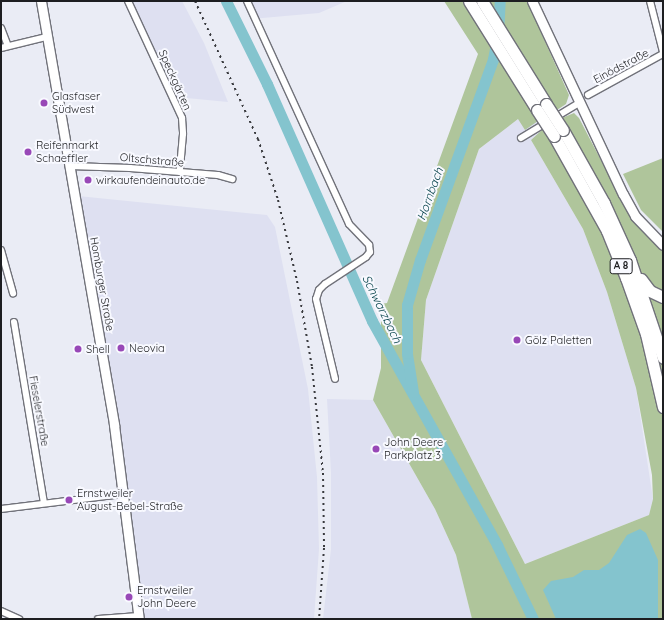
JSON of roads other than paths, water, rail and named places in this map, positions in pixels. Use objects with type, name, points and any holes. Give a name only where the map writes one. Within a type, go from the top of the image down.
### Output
[{"type":"highway","name":"A 8","points":[[469,1],[514,73],[542,107]]},
{"type":"highway","name":"A 8","points":[[484,5],[518,60],[542,107],[604,203],[630,260],[663,358]]},
{"type":"highway","name":"A 8","points":[[559,133],[603,224],[626,278],[646,334],[663,407]]},
{"type":"highway","points":[[630,260],[647,288],[663,297]]},
{"type":"main road","name":"Homburger Straße","points":[[41,1],[46,37],[70,166],[123,494],[139,618]]},
{"type":"main road","points":[[532,1],[578,103],[635,216],[663,245]]},
{"type":"street","name":"Speckgärten","points":[[128,1],[182,118],[183,134],[180,172]]},
{"type":"street","points":[[650,1],[663,53]]},
{"type":"street","points":[[248,2],[349,224],[369,245],[370,252],[366,257],[334,277],[319,290],[316,299],[335,379]]},
{"type":"street","points":[[1,28],[4,47],[46,37]]},
{"type":"street","name":"Einödstraße","points":[[588,95],[663,53]]},
{"type":"street","points":[[521,138],[578,103]]},
{"type":"street","name":"Oltschstraße","points":[[70,166],[102,166],[218,175],[232,179]]},
{"type":"street","points":[[1,250],[4,278],[13,293]]},
{"type":"street","name":"Fieselerstraße","points":[[14,322],[44,503]]},
{"type":"street","points":[[1,509],[123,494]]},
{"type":"street","points":[[1,611],[19,619]]},
{"type":"street","points":[[98,619],[139,618]]},
{"type":"water","points":[[640,529],[646,533],[658,560],[658,619],[556,619],[543,590],[551,581],[573,577],[584,570],[599,570],[609,563],[627,535]]},
{"type":"waterway","name":"Schwarzbach","points":[[226,1],[267,84],[372,321],[497,545],[533,619]]},
{"type":"waterway","name":"Hornbach","points":[[413,392],[407,353],[407,305],[420,260],[493,59],[498,34],[500,1]]},
{"type":"railway","points":[[195,1],[258,139],[278,200],[297,281],[312,367],[323,473],[324,548],[319,619]]},
{"type":"place","name":"Glasfaser Südwest","points":[[44,103]]},
{"type":"place","name":"Reifenmarkt Schaeffler","points":[[28,152]]},
{"type":"place","name":"wirkaufendeinauto.de","points":[[88,180]]},
{"type":"place","name":"Gölz Paletten","points":[[517,340]]},
{"type":"place","name":"Neovia","points":[[121,348]]},
{"type":"place","name":"Shell","points":[[78,349]]},
{"type":"place","name":"John Deere Parkplatz 3","points":[[376,449]]},
{"type":"place","name":"Ernstweiler August-Bebel-Straße","points":[[69,500]]},
{"type":"place","name":"Ernstweiler John Deere","points":[[129,597]]}]
